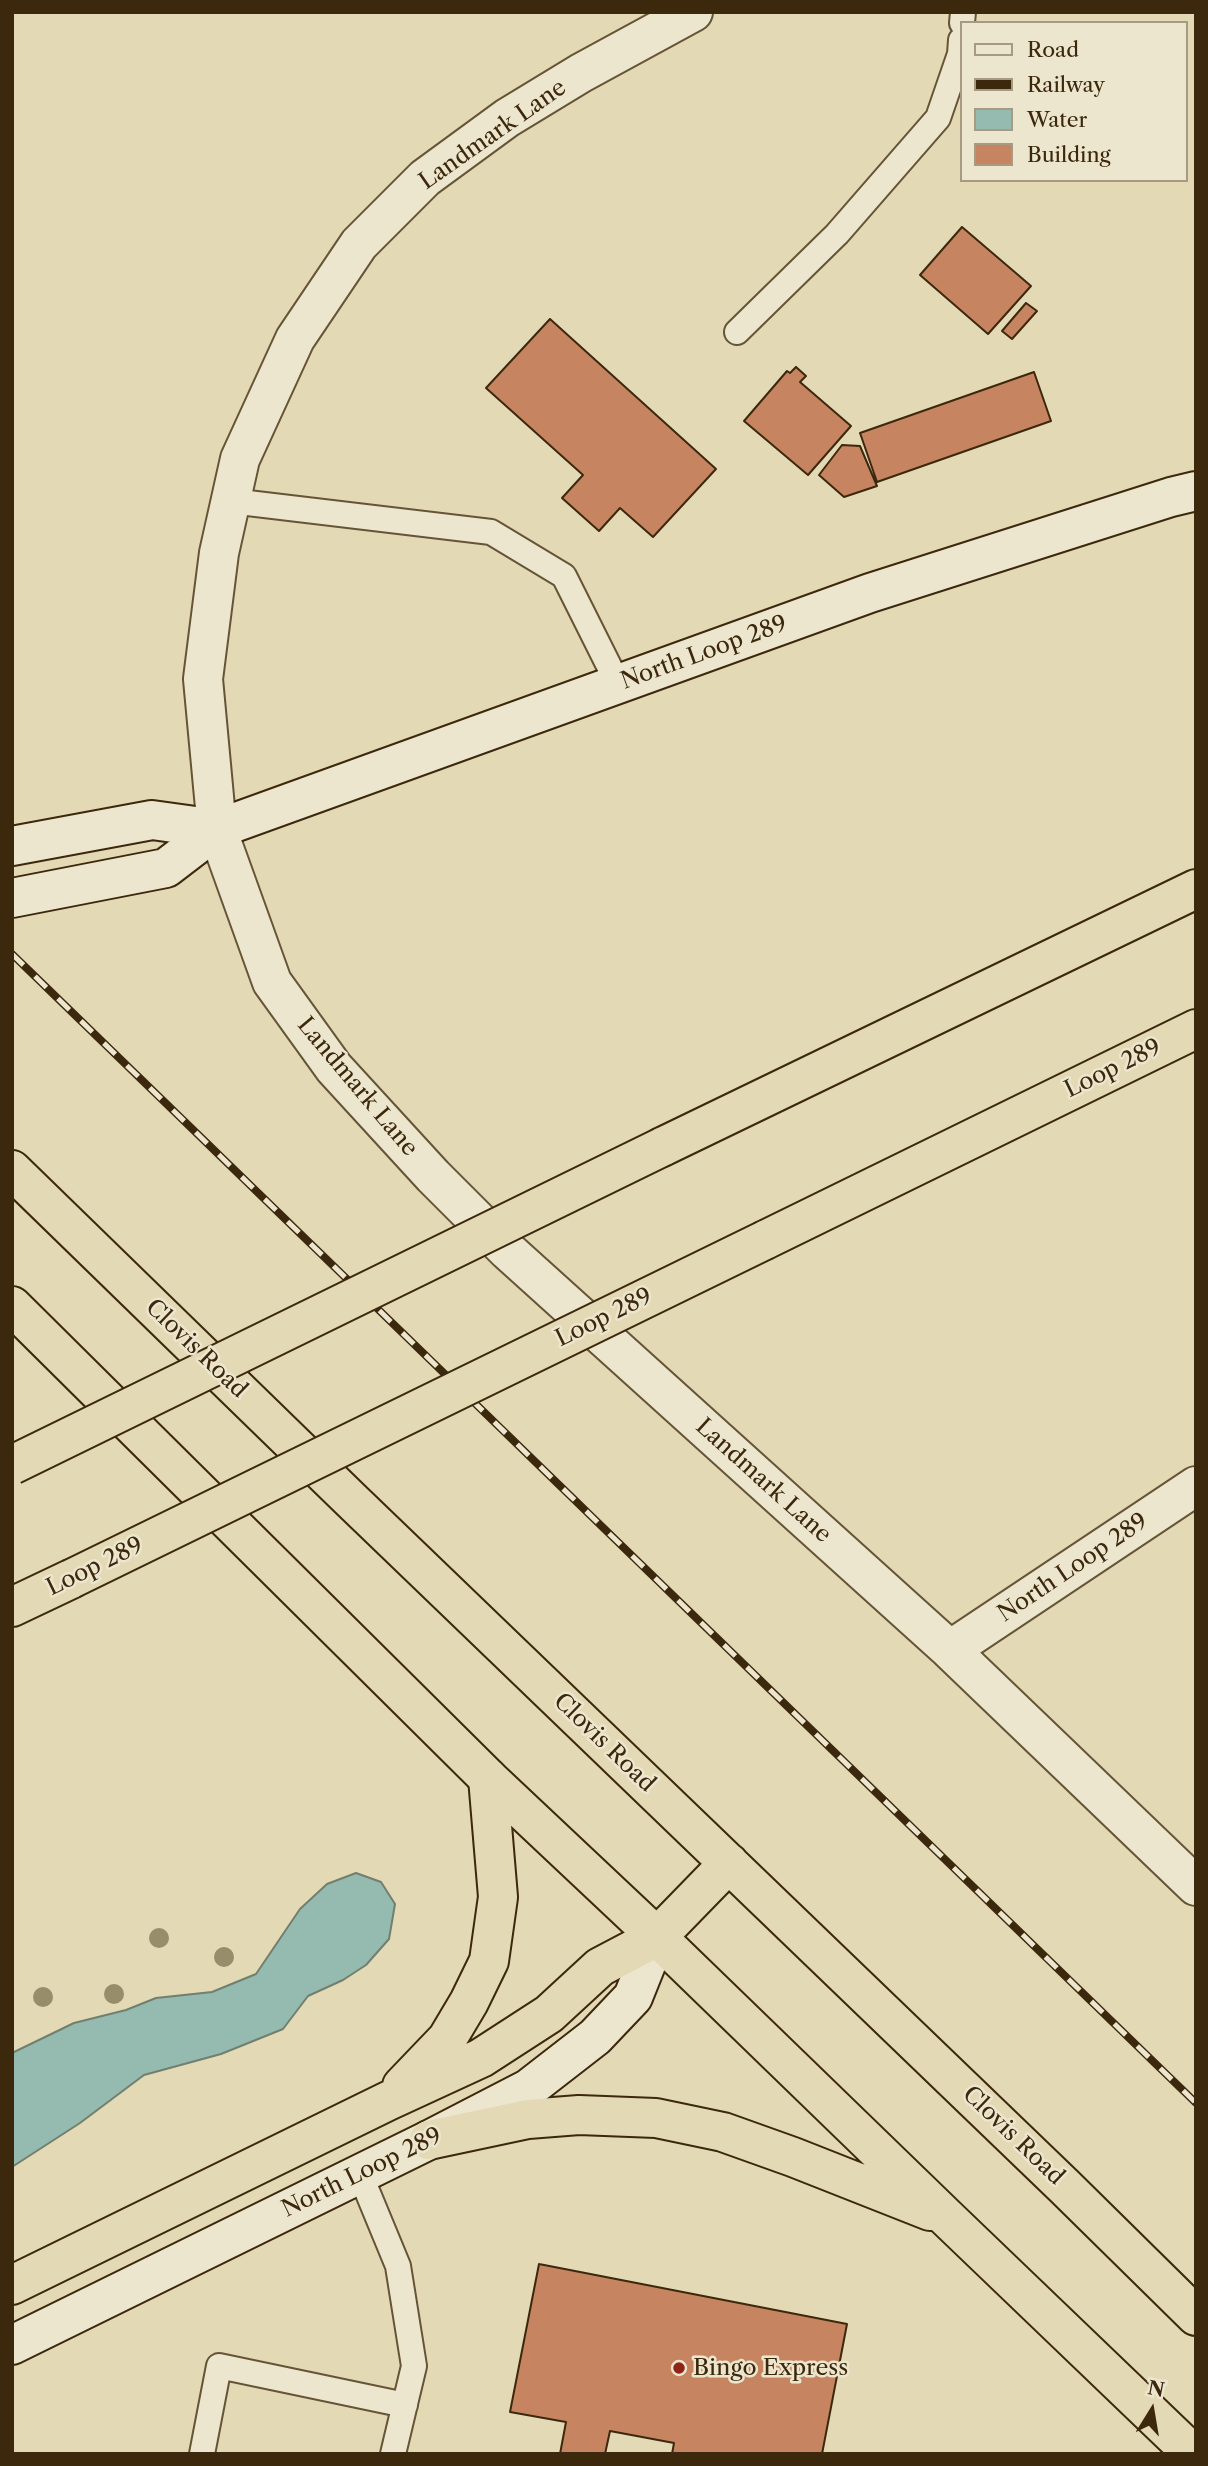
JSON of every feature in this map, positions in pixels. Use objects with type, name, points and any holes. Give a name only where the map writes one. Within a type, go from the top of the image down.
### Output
[{"type":"highway","points":[[12,1465],[1196,889]]},
{"type":"highway","name":"Loop 289","points":[[12,1607],[1196,1029]]},
{"type":"highway","name":"Clovis Road","points":[[12,1170],[1065,2186],[1196,2316]]},
{"type":"highway","points":[[12,1306],[488,1778],[1194,2454]]},
{"type":"highway","points":[[388,2101],[447,2039],[489,1961],[498,1897],[488,1778]]},
{"type":"highway","points":[[12,2285],[481,2058],[549,2014],[600,1967],[657,1937],[729,1863]]},
{"type":"highway","points":[[429,2140],[528,2119],[579,2115],[656,2118],[723,2132],[946,2217]]},
{"type":"street","name":"Landmark Lane","points":[[693,12],[581,73],[507,118],[425,178],[359,244],[295,339],[240,458],[219,553],[203,679],[217,829],[272,982],[334,1068],[433,1176],[508,1251],[950,1650],[1196,1886]]},
{"type":"street","name":"North Loop 289","points":[[12,898],[166,868],[217,829],[870,593],[1196,491]]},
{"type":"street","name":"North Loop 289","points":[[12,846],[152,820],[217,829]]},
{"type":"street","name":"North Loop 289","points":[[950,1650],[1196,1486]]},
{"type":"street","name":"North Loop 289","points":[[12,2345],[429,2140],[528,2088],[595,2037],[633,1997],[657,1937]]},
{"type":"lane","points":[[737,332],[837,234],[938,118],[960,54]]},
{"type":"lane","points":[[231,501],[491,532],[564,576],[618,684]]},
{"type":"lane","points":[[360,2174],[398,2266],[414,2366],[393,2454]]},
{"type":"lane","points":[[202,2454],[219,2366],[405,2405]]},
{"type":"water","points":[[356,1873],[381,1882],[395,1904],[389,1939],[366,1965],[343,1980],[308,1996],[283,2029],[221,2054],[144,2075],[80,2123],[12,2167],[12,2053],[74,2023],[126,2010],[156,1998],[212,1992],[256,1974],[300,1909],[327,1884]]},
{"type":"building","points":[[962,227],[1031,286],[988,334],[920,275]]},
{"type":"building","points":[[1026,303],[1037,311],[1012,339],[1002,331]]},
{"type":"building","points":[[550,319],[716,469],[653,537],[620,508],[599,531],[562,498],[583,475],[486,388]]},
{"type":"building","points":[[796,367],[806,376],[800,382],[851,426],[808,475],[744,421],[787,371],[790,373]]},
{"type":"building","points":[[1034,372],[1051,421],[877,482],[860,433]]},
{"type":"building","points":[[842,445],[860,446],[877,486],[844,497],[819,475]]},
{"type":"building","name":"Bingo Express","points":[[539,2264],[847,2324],[822,2454],[672,2454],[674,2443],[610,2431],[605,2454],[560,2454],[566,2422],[510,2412]]},
{"type":"railway","points":[[12,954],[1196,2103]]},
{"type":"place","name":"Bingo Express","points":[[679,2368]]}]
